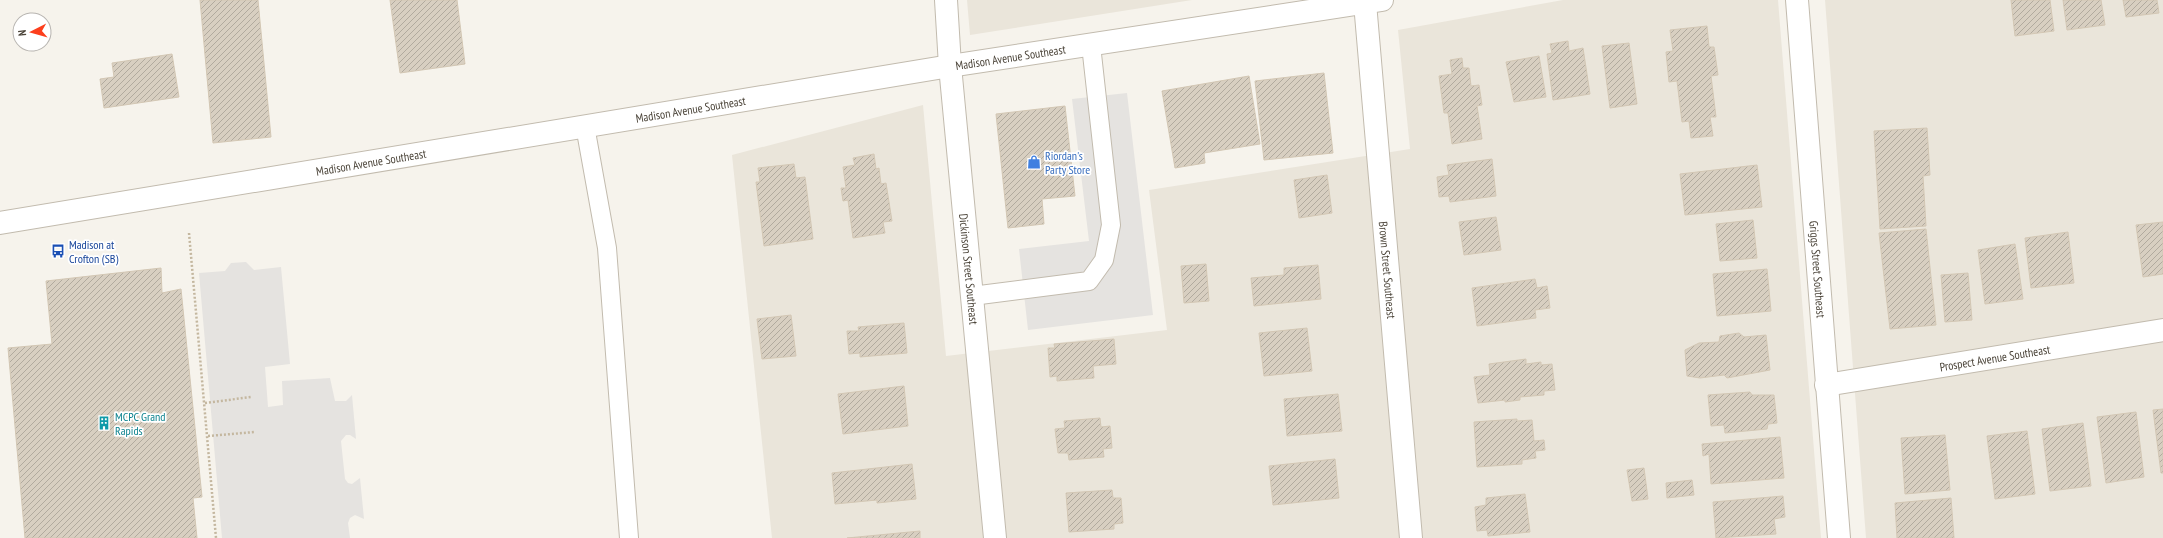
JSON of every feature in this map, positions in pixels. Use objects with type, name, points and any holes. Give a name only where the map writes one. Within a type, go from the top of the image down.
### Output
[{"type":"street","name":"Dickinson Street Southeast","points":[[946,0],[950,66],[995,538]]},
{"type":"street","name":"Griggs Street Southeast","points":[[1797,0],[1839,538]]},
{"type":"street","name":"Madison Avenue Southeast","points":[[0,223],[950,66],[1374,1]]},
{"type":"street","name":"Brown Street Southeast","points":[[1374,1],[1411,538]]},
{"type":"street","name":"Prospect Avenue Southeast","points":[[1826,385],[2163,330]]},
{"type":"lane","points":[[972,296],[1089,281],[1104,260],[1111,225],[1091,44]]},
{"type":"lane","points":[[585,126],[607,248],[629,538]]},
{"type":"path","points":[[190,233],[216,538]]},
{"type":"path","points":[[205,403],[251,398]]},
{"type":"path","points":[[208,436],[255,432]]},
{"type":"shaded area","points":[[967,0],[1192,0],[970,35]]},
{"type":"shaded area","points":[[1563,0],[1778,0],[1821,538],[772,538],[732,155],[923,105],[946,356],[1167,330],[1149,190],[1410,149],[1398,30]]},
{"type":"shaded area","points":[[1825,0],[2163,0],[2163,538],[1866,538]]},
{"type":"shaded area","points":[[1127,93],[1153,315],[1028,330],[1019,249],[1089,241],[1072,99]]},
{"type":"shaded area","points":[[246,262],[254,270],[281,267],[290,364],[265,367],[268,407],[283,405],[282,381],[330,378],[335,401],[346,401],[352,395],[356,439],[350,435],[346,435],[341,441],[345,479],[348,483],[352,484],[360,478],[364,519],[355,515],[350,518],[348,523],[350,538],[222,538],[199,273],[225,271],[231,263]]},
{"type":"building","points":[[200,0],[258,0],[271,137],[213,143]]},
{"type":"building","points":[[390,0],[457,0],[465,64],[400,73]]},
{"type":"building","points":[[2011,0],[2050,0],[2054,31],[2015,36]]},
{"type":"building","points":[[2063,0],[2101,0],[2105,25],[2067,30]]},
{"type":"building","points":[[2123,0],[2157,0],[2159,13],[2126,17]]},
{"type":"building","points":[[1707,26],[1709,47],[1714,47],[1718,75],[1711,76],[1716,117],[1710,117],[1713,136],[1691,138],[1689,121],[1682,122],[1677,81],[1669,82],[1666,52],[1673,51],[1670,30]]},
{"type":"building","points":[[1568,41],[1569,51],[1583,48],[1590,94],[1553,100],[1547,54],[1552,53],[1550,44]]},
{"type":"building","points":[[1629,43],[1637,104],[1610,108],[1602,46]]},
{"type":"building","points":[[172,54],[179,97],[104,108],[100,79],[114,77],[112,63]]},
{"type":"building","points":[[1539,56],[1546,97],[1514,102],[1506,62]]},
{"type":"building","points":[[1462,58],[1463,68],[1469,68],[1471,86],[1479,85],[1482,105],[1477,106],[1482,139],[1452,144],[1448,113],[1444,113],[1439,76],[1452,74],[1450,60]]},
{"type":"building","points":[[1324,73],[1333,153],[1264,160],[1255,81]]},
{"type":"building","points":[[1249,76],[1260,144],[1204,153],[1205,163],[1175,168],[1162,91]]},
{"type":"building","points":[[1065,106],[1075,196],[1042,199],[1044,224],[1008,228],[996,114]]},
{"type":"building","points":[[1927,128],[1930,175],[1923,176],[1926,226],[1880,229],[1874,131]]},
{"type":"building","points":[[874,154],[876,169],[879,168],[881,184],[886,183],[892,221],[883,222],[885,233],[853,238],[848,200],[843,201],[841,188],[846,188],[843,167],[855,165],[853,158]]},
{"type":"building","points":[[1492,159],[1496,196],[1450,202],[1449,196],[1439,197],[1437,177],[1449,175],[1447,165]]},
{"type":"building","points":[[794,164],[796,178],[805,177],[813,239],[764,246],[756,182],[760,182],[758,168]]},
{"type":"building","points":[[1757,165],[1762,207],[1685,215],[1680,174]]},
{"type":"building","points":[[1327,175],[1332,213],[1299,218],[1294,180]]},
{"type":"building","points":[[1496,217],[1501,250],[1464,255],[1459,222]]},
{"type":"building","points":[[1753,220],[1757,258],[1720,261],[1716,224]]},
{"type":"building","points":[[2163,222],[2163,274],[2143,277],[2136,225]]},
{"type":"building","points":[[1926,229],[1936,325],[1890,329],[1879,233]]},
{"type":"building","points":[[2068,232],[2074,283],[2031,288],[2025,238]]},
{"type":"building","points":[[2015,244],[2023,299],[1985,304],[1978,250]]},
{"type":"building","points":[[1206,264],[1209,301],[1184,303],[1181,266]]},
{"type":"building","points":[[1318,265],[1321,299],[1254,306],[1251,278],[1284,275],[1284,268]]},
{"type":"building","name":"MCPC Grand Rapids","points":[[161,268],[162,293],[181,289],[202,497],[193,498],[197,538],[25,538],[8,348],[52,344],[46,281]]},
{"type":"building","points":[[1767,269],[1771,311],[1717,316],[1713,274]]},
{"type":"building","points":[[1968,273],[1972,320],[1945,322],[1941,275]]},
{"type":"building","points":[[1535,279],[1537,288],[1547,286],[1550,308],[1535,310],[1536,318],[1477,326],[1472,288]]},
{"type":"building","points":[[791,315],[796,356],[762,359],[757,319]]},
{"type":"building","points":[[904,323],[907,353],[860,357],[860,353],[849,354],[847,331],[859,331],[858,327]]},
{"type":"building","points":[[1307,328],[1312,371],[1264,376],[1259,333]]},
{"type":"building","points":[[1739,333],[1744,337],[1766,335],[1770,370],[1727,378],[1724,375],[1700,378],[1687,376],[1685,350],[1699,343],[1719,342],[1720,336]]},
{"type":"building","points":[[1114,339],[1116,364],[1093,366],[1094,378],[1057,381],[1057,376],[1050,377],[1048,348],[1055,348],[1054,344]]},
{"type":"building","points":[[1526,359],[1526,364],[1541,362],[1541,365],[1552,364],[1555,390],[1544,391],[1544,395],[1520,397],[1520,400],[1478,403],[1474,377],[1490,375],[1489,364]]},
{"type":"building","points":[[904,386],[908,426],[843,434],[838,394]]},
{"type":"building","points":[[1750,392],[1752,395],[1774,395],[1777,423],[1768,424],[1767,429],[1725,433],[1724,425],[1711,426],[1708,395]]},
{"type":"building","points":[[1338,394],[1342,431],[1287,436],[1284,399]]},
{"type":"building","points":[[2163,409],[2163,473],[2161,473],[2153,410]]},
{"type":"building","points":[[2136,412],[2144,477],[2106,483],[2097,417]]},
{"type":"building","points":[[1100,418],[1101,427],[1110,426],[1112,448],[1103,449],[1104,457],[1069,460],[1068,453],[1058,453],[1055,429],[1065,428],[1064,421]]},
{"type":"building","points":[[1517,419],[1517,421],[1532,420],[1534,441],[1544,440],[1545,450],[1535,451],[1536,458],[1522,460],[1522,464],[1477,467],[1474,422]]},
{"type":"building","points":[[2083,423],[2091,486],[2050,491],[2042,429]]},
{"type":"building","points":[[2027,431],[2035,494],[1995,499],[1987,436]]},
{"type":"building","points":[[1945,435],[1950,490],[1905,494],[1901,438]]},
{"type":"building","points":[[1780,437],[1784,478],[1711,484],[1709,454],[1703,456],[1702,444]]},
{"type":"building","points":[[1335,459],[1339,498],[1273,505],[1269,466]]},
{"type":"building","points":[[912,464],[916,499],[877,503],[877,500],[835,504],[832,473]]},
{"type":"building","points":[[1644,468],[1648,499],[1632,501],[1627,470]]},
{"type":"building","points":[[1692,480],[1694,495],[1667,498],[1666,483]]},
{"type":"building","points":[[1112,490],[1113,498],[1121,498],[1123,523],[1114,524],[1114,529],[1069,532],[1066,493]]},
{"type":"building","points":[[1525,494],[1530,532],[1488,536],[1487,530],[1477,531],[1475,507],[1486,505],[1486,498]]},
{"type":"building","points":[[1783,496],[1785,517],[1774,519],[1776,534],[1716,538],[1713,502]]},
{"type":"building","points":[[1951,498],[1954,538],[1897,538],[1895,503]]},
{"type":"building","points":[[920,531],[920,538],[847,538]]},
{"type":"place","name":"Riordan's Party Store","points":[[1034,162]]},
{"type":"place","name":"Madison at Crofton (SB)","points":[[58,251]]},
{"type":"place","name":"MCPC Grand Rapids","points":[[104,423]]}]
